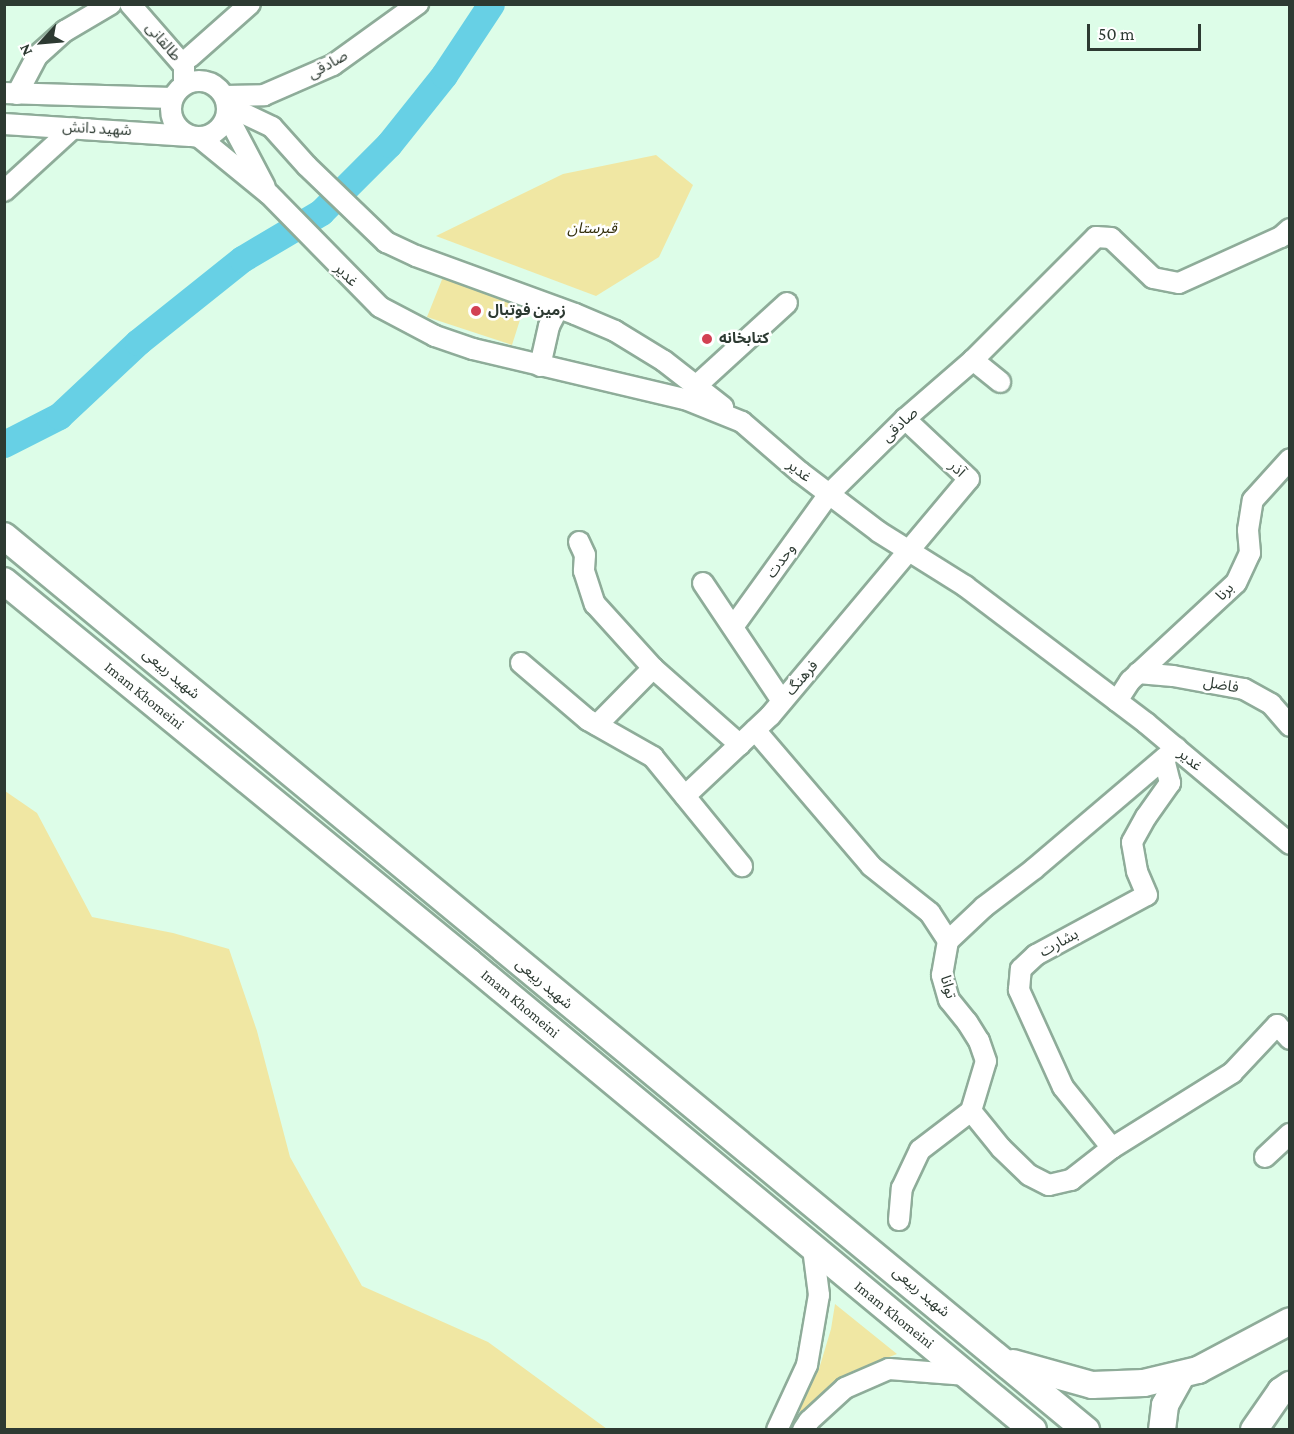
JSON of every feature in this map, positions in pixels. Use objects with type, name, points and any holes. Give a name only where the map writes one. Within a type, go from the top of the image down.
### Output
[{"type":"main road","name":"شهید ربیعی","points":[[4,536],[1086,1430]]},
{"type":"main road","name":"Imam Khomeini","points":[[4,581],[501,988],[1033,1430]]},
{"type":"main road","points":[[469,962],[491,938]]},
{"type":"main road","points":[[501,988],[522,966]]},
{"type":"main road","points":[[1005,1361],[1092,1385],[1144,1383],[1181,1376],[1237,1351],[1290,1321]]},
{"type":"main road","points":[[1162,1430],[1165,1406],[1181,1376]]},
{"type":"main road","points":[[1254,1430],[1281,1391],[1290,1385]]},
{"type":"street","points":[[11,94],[37,56],[65,31],[111,4]]},
{"type":"street","name":"طالقانی","points":[[130,4],[184,66],[186,88]]},
{"type":"street","name":"طالقانی","points":[[144,4],[190,57],[186,88]]},
{"type":"street","points":[[190,57],[250,4]]},
{"type":"street","name":"صادقی","points":[[227,106],[264,95],[333,65],[418,4]]},
{"type":"street","points":[[186,88],[172,116],[182,132],[194,137],[269,194]]},
{"type":"street","points":[[11,94],[220,88],[269,194]]},
{"type":"street","points":[[194,137],[217,131],[227,106]]},
{"type":"street","points":[[227,106],[272,127],[307,166],[386,242],[416,256],[615,331],[664,361],[742,422]]},
{"type":"street","name":"شهید دانش","points":[[4,124],[194,137]]},
{"type":"street","points":[[4,191],[73,128]]},
{"type":"street","name":"غدیر","points":[[269,194],[316,245],[380,308],[435,336],[540,366],[685,399],[742,422],[829,494],[965,586],[1117,702],[1170,754],[1290,843]]},
{"type":"street","name":"صادقی","points":[[829,494],[905,419],[973,360],[1096,237],[1111,238],[1153,278],[1179,283],[1287,239]]},
{"type":"street","points":[[696,386],[787,303]]},
{"type":"street","points":[[540,366],[549,326],[558,308]]},
{"type":"street","points":[[973,360],[1000,382]]},
{"type":"street","name":"آذر","points":[[905,419],[969,479],[909,550]]},
{"type":"street","name":"برنا","points":[[1117,702],[1138,673],[1236,583],[1250,553],[1248,530],[1253,500],[1290,459]]},
{"type":"street","name":"وحدت","points":[[733,627],[829,494]]},
{"type":"street","points":[[579,542],[585,555],[584,571],[595,604],[653,668],[740,745]]},
{"type":"street","name":"فرهنگ","points":[[685,796],[740,745],[782,701],[909,550]]},
{"type":"street","points":[[703,583],[782,701]]},
{"type":"street","points":[[521,663],[597,725],[653,757],[742,866]]},
{"type":"street","points":[[597,725],[653,668]]},
{"type":"street","name":"فاضل","points":[[1138,673],[1173,676],[1244,689],[1271,704],[1290,726]]},
{"type":"street","points":[[755,730],[871,866],[930,913],[948,940],[984,907],[1034,869],[1170,754]]},
{"type":"street","name":"بشارت","points":[[1112,1148],[1063,1087],[1019,990],[1022,969],[1036,955],[1147,895],[1137,871],[1132,842],[1170,783],[1170,754]]},
{"type":"street","name":"توانا","points":[[948,940],[942,975],[949,1000],[968,1022],[979,1041],[986,1061],[971,1111]]},
{"type":"street","points":[[899,1220],[902,1188],[920,1150],[971,1111],[1001,1148],[1029,1175],[1049,1185],[1071,1180],[1112,1148],[1232,1073],[1277,1025],[1290,1039]]},
{"type":"street","points":[[1265,1157],[1290,1134]]},
{"type":"street","points":[[777,1430],[807,1365],[819,1295],[813,1248]]},
{"type":"street","points":[[803,1430],[808,1420],[845,1388],[888,1369],[967,1375]]},
{"type":"green space","name":"قبرستان","points":[[656,155],[693,185],[659,257],[596,296],[436,236],[563,174]]},
{"type":"green space","name":"زمین فوتبال","points":[[443,277],[525,304],[512,345],[427,317]]},
{"type":"green space","points":[[5,791],[37,813],[92,917],[173,933],[229,949],[257,1031],[290,1157],[362,1286],[488,1342],[607,1429],[5,1429]]},
{"type":"green space","points":[[835,1304],[897,1354],[853,1371],[805,1413],[797,1410],[819,1369],[831,1329]]},
{"type":"waterway","points":[[4,444],[59,416],[138,342],[242,259],[321,212],[389,144],[444,75],[491,4]]},
{"type":"place","name":"زمین فوتبال","points":[[476,311]]},
{"type":"place","name":"کتابخانه","points":[[707,339]]}]
